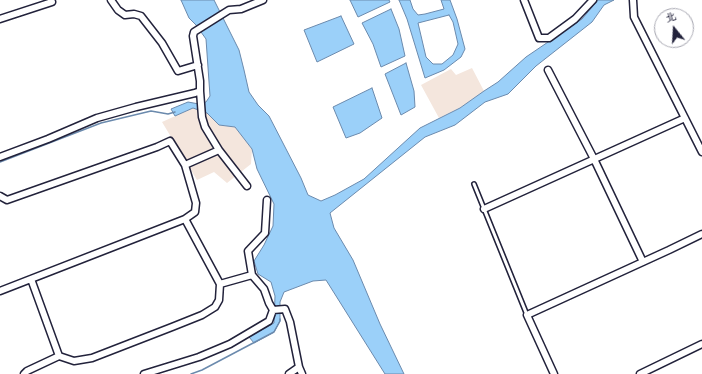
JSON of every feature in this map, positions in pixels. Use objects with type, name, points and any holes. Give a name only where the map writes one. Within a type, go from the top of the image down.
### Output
[{"type":"street","points":[[111,0],[118,10],[125,15],[134,14],[141,16],[162,43],[178,71],[198,65]]},
{"type":"street","points":[[247,186],[219,150],[205,128],[202,117],[200,81],[193,36],[194,32],[229,10],[241,9],[263,0]]},
{"type":"street","points":[[524,0],[539,38],[549,38],[576,19],[593,0]]},
{"type":"street","points":[[633,0],[634,17],[702,152]]},
{"type":"street","points":[[0,19],[52,2]]},
{"type":"street","points":[[548,70],[594,159],[642,262]]},
{"type":"street","points":[[0,157],[48,139],[97,118],[200,91]]},
{"type":"street","points":[[484,209],[685,118]]},
{"type":"street","points":[[0,196],[7,200],[157,147],[170,141],[185,165],[196,203],[195,212],[185,219],[0,291]]},
{"type":"street","points":[[185,165],[219,150]]},
{"type":"street","points":[[144,374],[199,358],[230,344],[269,321],[273,310],[264,289],[252,275],[248,251],[265,233],[267,200]]},
{"type":"street","points":[[24,374],[27,371],[59,356],[74,361],[92,358],[202,315],[215,307],[219,300],[220,284],[185,219]]},
{"type":"street","points":[[554,374],[527,315],[702,234]]},
{"type":"street","points":[[220,284],[252,275]]},
{"type":"street","points":[[31,279],[59,356]]},
{"type":"street","points":[[273,310],[285,309],[290,322],[299,367],[302,374]]},
{"type":"street","points":[[640,374],[702,344]]},
{"type":"street","points":[[289,374],[299,367]]},
{"type":"lane","points":[[474,184],[527,315]]},
{"type":"shaded area","points":[[472,68],[484,91],[460,108],[439,118],[421,85],[451,69],[456,75]]},
{"type":"shaded area","points":[[193,108],[207,113],[219,125],[235,127],[252,149],[251,164],[227,183],[214,172],[197,180],[162,122]]},
{"type":"water","points":[[181,0],[214,0],[239,50],[249,92],[258,105],[269,116],[301,178],[308,195],[321,201],[364,179],[420,128],[460,108],[498,82],[526,57],[582,19],[598,0],[614,0],[604,5],[592,22],[536,66],[508,94],[485,102],[455,125],[425,137],[330,213],[334,228],[353,260],[380,324],[404,374],[385,374],[326,280],[313,281],[284,292],[280,302],[280,321],[274,332],[254,343],[249,337],[274,323],[275,296],[271,282],[258,274],[254,261],[273,226],[274,204],[257,169],[252,149],[235,127],[219,125],[207,113],[193,108],[175,116],[171,109],[188,102],[199,104],[206,102],[210,96],[206,39],[189,18]]},
{"type":"water","points":[[350,0],[389,0],[390,2],[358,17]]},
{"type":"water","points":[[399,0],[410,0],[413,9],[418,15],[444,9],[441,0],[450,0],[465,49],[461,57],[444,70],[425,78],[407,19]],"holes":[[[449,15],[453,22],[458,44],[453,55],[442,64],[433,64],[426,57],[418,23]]]},
{"type":"water","points":[[391,9],[399,29],[405,56],[381,67],[373,44],[362,23]]},
{"type":"water","points":[[341,16],[354,44],[317,62],[304,30]]},
{"type":"water","points":[[406,63],[414,91],[415,107],[401,115],[385,74]]},
{"type":"water","points":[[372,88],[382,118],[360,133],[346,138],[333,107]]},
{"type":"waterway","points":[[0,162],[101,123],[151,111],[168,114],[175,112]]},
{"type":"waterway","points":[[191,374],[202,370],[274,332],[280,319]]}]
